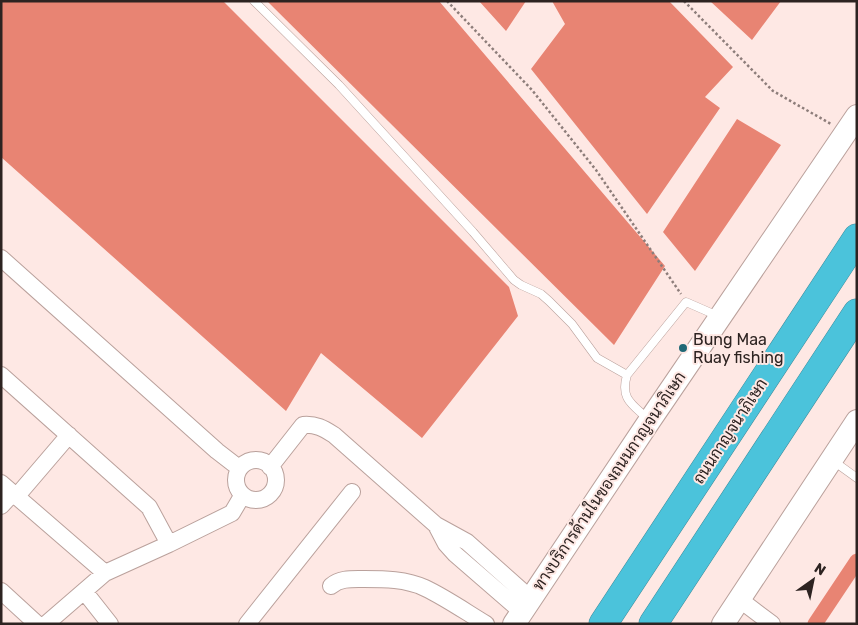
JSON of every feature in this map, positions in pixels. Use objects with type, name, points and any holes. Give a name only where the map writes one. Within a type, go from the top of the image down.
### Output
[{"type":"highway","name":"ถนนกาญจนาภิเษก","points":[[602,624],[857,238]]},
{"type":"highway","points":[[653,624],[857,313]]},
{"type":"main road","name":"ทางบริการด้านในของถนนกาญจนาภิเษก","points":[[522,612],[851,124]]},
{"type":"main road","points":[[723,624],[857,421]]},
{"type":"street","points":[[1,258],[217,451],[239,468]]},
{"type":"street","points":[[1,375],[149,507],[169,544]]},
{"type":"street","points":[[270,466],[303,425],[313,424],[334,435],[436,525],[446,544],[454,554],[522,612]]},
{"type":"street","points":[[1,506],[10,491],[69,434]]},
{"type":"street","points":[[256,460],[266,462],[276,478],[275,488],[269,496],[260,500],[251,500],[242,496],[236,487],[236,477],[239,468],[247,462],[256,460]]},
{"type":"street","points":[[10,491],[105,573]]},
{"type":"street","points":[[247,624],[352,492]]},
{"type":"street","points":[[46,624],[105,573],[232,513],[242,496]]},
{"type":"street","points":[[331,586],[337,581],[352,579],[383,579],[405,582],[424,588],[486,624]]},
{"type":"street","points":[[1,591],[37,624]]},
{"type":"street","points":[[84,591],[110,624]]},
{"type":"street","points":[[739,599],[772,624]]},
{"type":"lane","points":[[254,1],[339,85],[473,232],[514,280],[541,294],[572,324],[597,358],[627,375]]},
{"type":"lane","points":[[650,420],[625,395],[624,385],[627,375],[686,302],[720,317]]},
{"type":"lane","points":[[831,459],[857,478]]},
{"type":"path","points":[[447,1],[532,90],[591,163],[686,302]]},
{"type":"path","points":[[684,1],[773,91],[851,124]]},
{"type":"shaded area","points":[[1,1],[223,1],[509,287],[518,316],[422,438],[321,353],[286,411],[1,157]]},
{"type":"shaded area","points":[[267,1],[439,1],[665,266],[614,345]]},
{"type":"shaded area","points":[[479,1],[526,1],[506,31]]},
{"type":"shaded area","points":[[552,1],[669,1],[733,67],[705,97],[720,108],[647,214],[531,69],[565,24]]},
{"type":"shaded area","points":[[710,1],[781,1],[752,40]]},
{"type":"shaded area","points":[[737,119],[781,145],[695,271],[663,232]]},
{"type":"waterway","points":[[815,624],[857,561]]},
{"type":"place","name":"Bung Maa Ruay fishing","points":[[683,348]]}]
